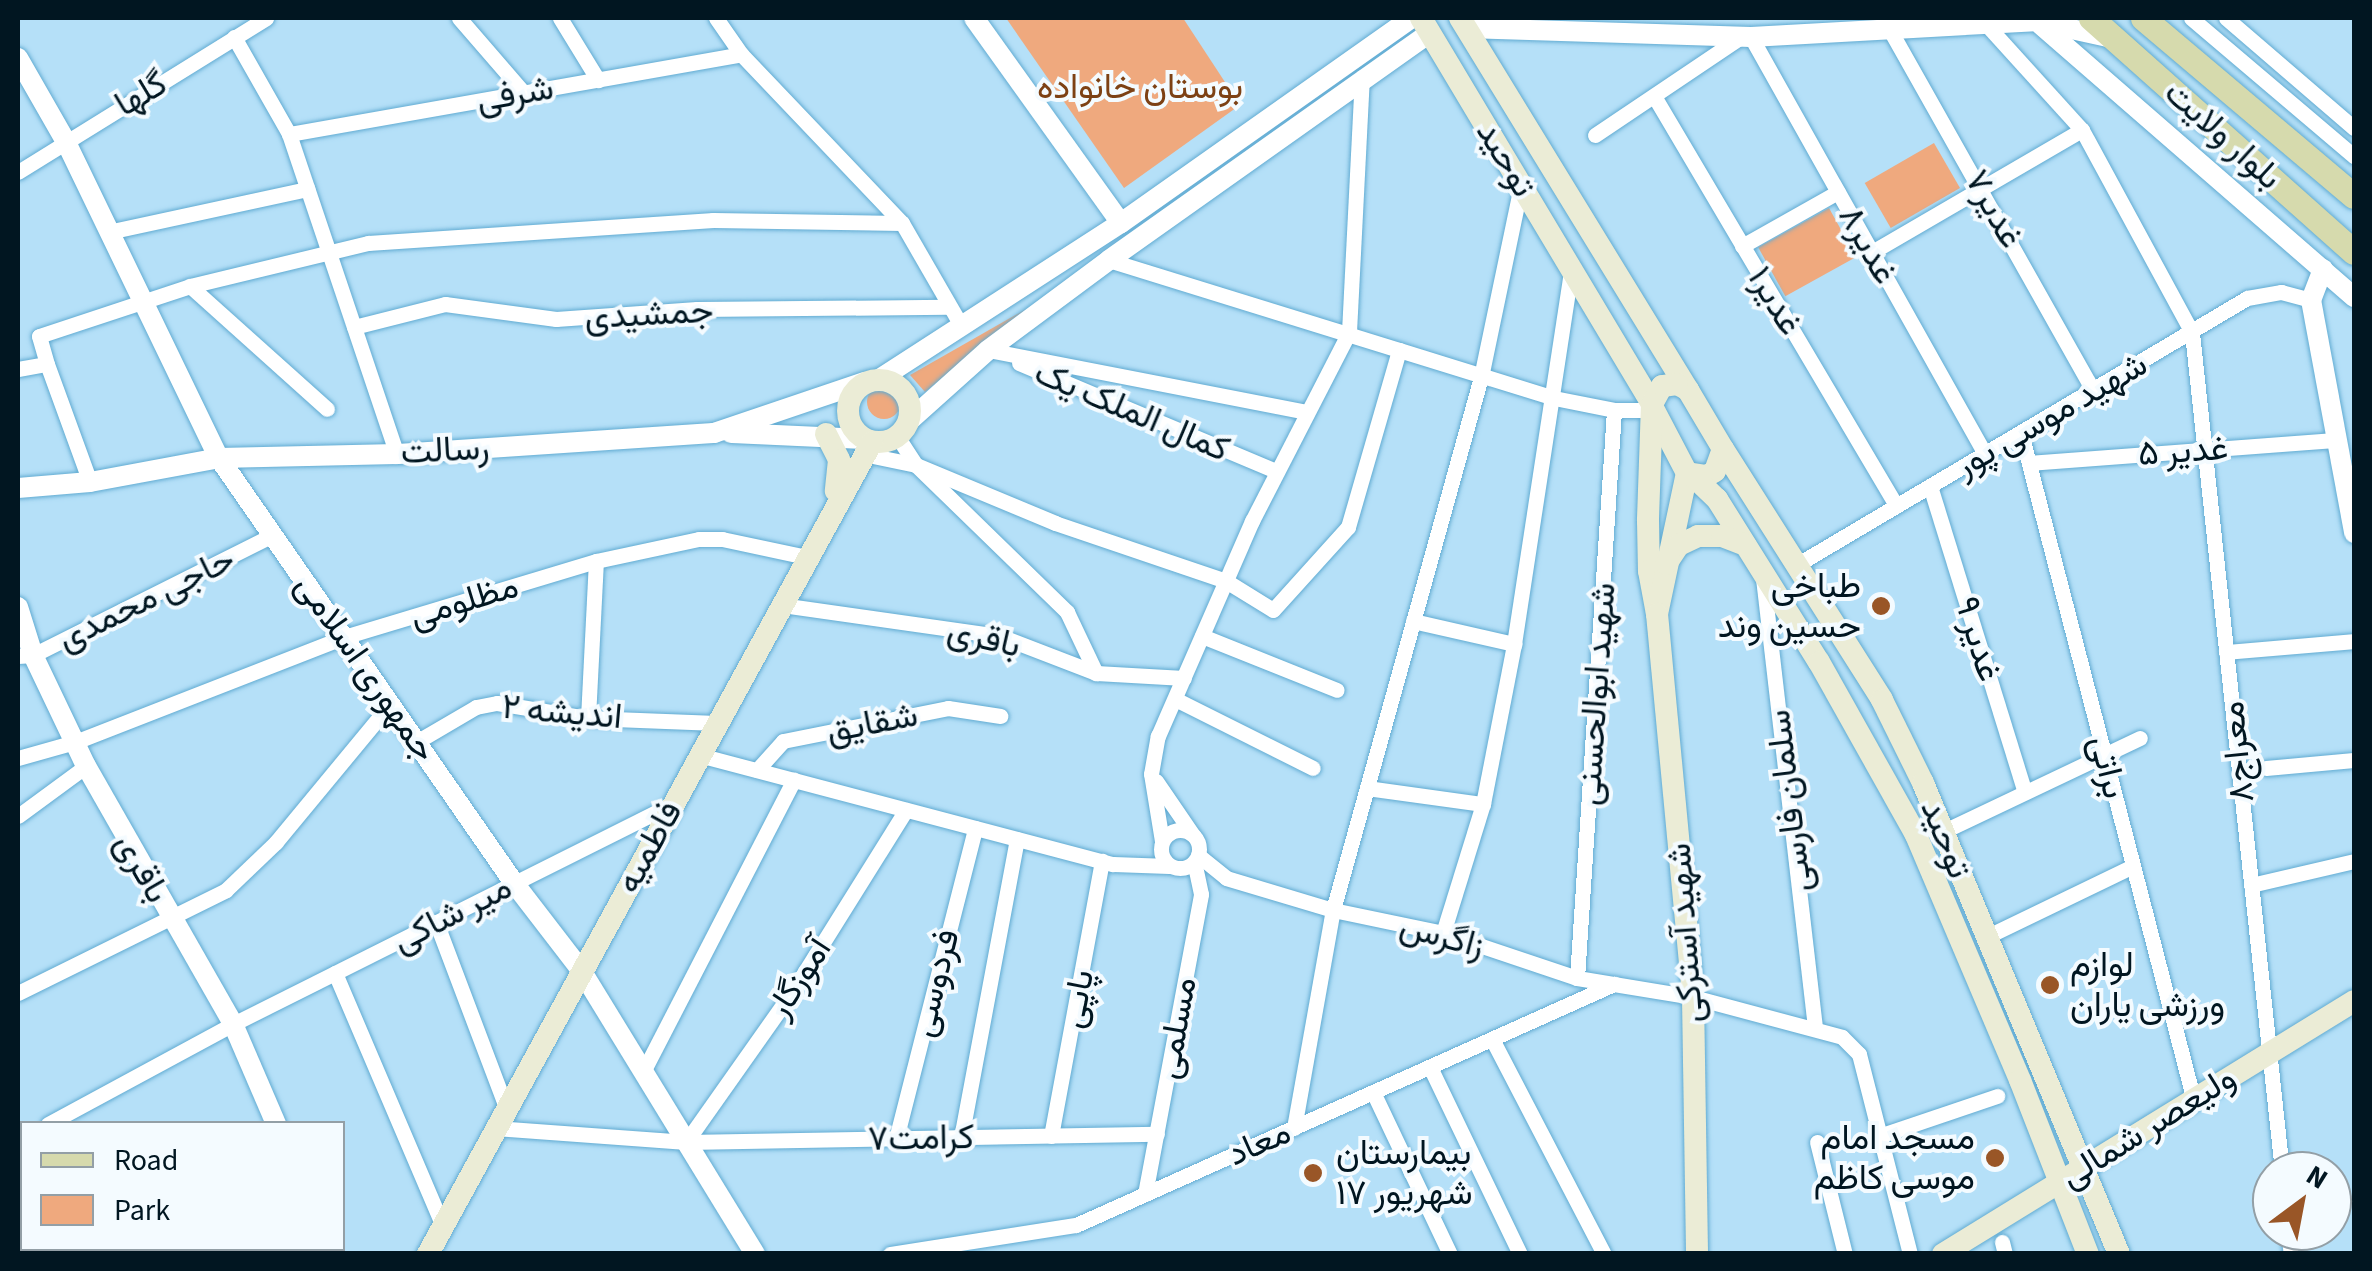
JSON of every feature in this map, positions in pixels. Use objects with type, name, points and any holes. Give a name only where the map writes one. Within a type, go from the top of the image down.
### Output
[{"type":"main road","name":"بلوار ولایت","points":[[2091,18],[2354,252]]},
{"type":"main road","name":"بلوار ولایت","points":[[2144,18],[2354,196]]},
{"type":"main road","points":[[1422,23],[1463,23]]},
{"type":"main road","name":"توحید","points":[[1422,23],[1690,474],[1716,499],[1745,545],[1916,835],[2088,1254]]},
{"type":"main road","name":"توحید","points":[[1463,23],[1882,700],[1910,757],[2120,1254]]},
{"type":"main road","points":[[872,381],[904,392],[903,429],[867,445],[852,428],[847,411],[852,394],[872,381]]},
{"type":"main road","points":[[1658,614],[1648,571],[1653,407],[1657,392],[1668,383],[1688,390]]},
{"type":"main road","points":[[826,434],[839,460],[839,481],[826,523]]},
{"type":"main road","name":"فاطمیه","points":[[428,1254],[867,445]]},
{"type":"main road","points":[[1658,614],[1664,566],[1690,474],[1715,471],[1723,448]]},
{"type":"main road","points":[[1664,566],[1679,545],[1698,536],[1722,536],[1745,545]]},
{"type":"main road","name":"شهید آسترکی","points":[[1658,614],[1693,997],[1697,1254]]},
{"type":"main road","points":[[1884,776],[1910,757]]},
{"type":"main road","name":"ولیعصر شمالی","points":[[1942,1254],[2354,1002]]},
{"type":"street","name":"گلها","points":[[18,172],[266,18]]},
{"type":"street","points":[[459,18],[524,92]]},
{"type":"street","points":[[560,18],[598,80]]},
{"type":"street","points":[[716,18],[741,54],[902,223],[961,325]]},
{"type":"street","points":[[974,18],[1121,223]]},
{"type":"street","points":[[2191,18],[2354,156]]},
{"type":"street","points":[[2226,18],[2354,128]]},
{"type":"street","points":[[2034,19],[2354,297]]},
{"type":"street","points":[[1463,23],[1733,32],[1890,30],[2034,19],[2115,39]]},
{"type":"street","points":[[1096,672],[1067,612],[916,465],[903,429],[988,350],[1362,77],[1422,23]]},
{"type":"street","name":"رسالت","points":[[18,488],[90,482],[219,458],[397,454],[714,433],[872,381],[1121,223],[1422,23]]},
{"type":"street","points":[[1985,23],[2082,130],[2192,332]]},
{"type":"street","name":"غدیر۷","points":[[1890,30],[1984,189],[2093,390]]},
{"type":"street","points":[[1595,136],[1654,96],[1733,32]]},
{"type":"street","name":"غدیر۸","points":[[1733,32],[1838,192],[1985,454]]},
{"type":"street","points":[[234,37],[289,134],[397,454]]},
{"type":"street","name":"شرفی","points":[[289,134],[741,54]]},
{"type":"street","name":"جمهوری اسلامی","points":[[18,58],[65,140],[219,458],[514,883],[581,970],[755,1254]]},
{"type":"street","points":[[1170,866],[1161,845],[1152,774],[1158,736],[1276,471],[1349,332],[1362,77]]},
{"type":"street","name":"غدیر۱","points":[[1654,96],[1896,506]]},
{"type":"street","points":[[1872,252],[2082,130]]},
{"type":"street","points":[[1294,1128],[1334,910],[1480,377],[1521,185]]},
{"type":"street","points":[[108,232],[307,190]]},
{"type":"street","points":[[1742,246],[1838,192]]},
{"type":"street","points":[[90,482],[39,336],[190,286],[368,243],[713,220],[902,223]]},
{"type":"street","points":[[1109,260],[1554,398],[1614,410],[1653,407]]},
{"type":"street","points":[[1444,934],[1483,804],[1514,644],[1571,268]]},
{"type":"street","points":[[2324,268],[2311,300],[2354,532]]},
{"type":"street","points":[[190,286],[328,409]]},
{"type":"street","name":"شهید موسی پور","points":[[1798,564],[2247,298],[2280,292],[2311,300]]},
{"type":"street","name":"جمشیدی","points":[[354,326],[445,304],[556,319],[696,309],[948,307]]},
{"type":"street","name":"معراج۸","points":[[2192,332],[2280,1151]]},
{"type":"street","points":[[988,350],[1306,412]]},
{"type":"street","name":"کمال الملک یک","points":[[988,350],[1276,471]]},
{"type":"street","points":[[714,433],[826,434],[867,445],[1055,522],[1226,581],[1273,610],[1348,527],[1400,350]]},
{"type":"street","points":[[18,369],[48,364]]},
{"type":"street","name":"شهید ابوالحسنی","points":[[1578,978],[1614,410]]},
{"type":"street","name":"براتی","points":[[2021,433],[2194,1101]]},
{"type":"street","name":"غدیر ۵","points":[[2029,463],[2337,440]]},
{"type":"street","name":"غدیر ۹","points":[[1930,486],[2025,792]]},
{"type":"street","name":"حاجی محمدی","points":[[25,656],[273,536]]},
{"type":"street","name":"مظلومی","points":[[18,758],[75,742],[344,637],[596,561],[699,539],[722,539],[807,557]]},
{"type":"street","points":[[588,718],[596,561]]},
{"type":"street","name":"سلمان فارسی","points":[[1763,574],[1815,1028]]},
{"type":"street","name":"باقری","points":[[781,605],[1000,636],[1096,672],[1184,678]]},
{"type":"street","name":"باقری","points":[[18,607],[25,656],[232,1024],[272,1121]]},
{"type":"street","points":[[1413,621],[1514,644]]},
{"type":"street","points":[[1202,636],[1337,690]]},
{"type":"street","points":[[2226,652],[2354,642]]},
{"type":"street","points":[[1174,699],[1313,768]]},
{"type":"street","points":[[18,993],[226,890],[276,842],[390,703]]},
{"type":"street","name":"اندیشه ۲","points":[[418,741],[476,707],[497,703],[588,718],[716,723]]},
{"type":"street","name":"شقایق","points":[[757,770],[783,740],[948,708],[1000,716]]},
{"type":"street","points":[[1942,832],[2140,738]]},
{"type":"street","points":[[699,755],[1108,863],[1181,868],[1196,858],[1193,835],[1152,774]]},
{"type":"street","points":[[2266,768],[2354,760]]},
{"type":"street","points":[[18,816],[86,766]]},
{"type":"street","points":[[643,1072],[794,780]]},
{"type":"street","points":[[1367,788],[1483,804]]},
{"type":"street","name":"میر شاکی","points":[[54,1121],[232,1024],[672,804]]},
{"type":"street","name":"آموزگار","points":[[686,1142],[794,990],[906,810]]},
{"type":"street","name":"فردوسی","points":[[896,1139],[975,828]]},
{"type":"street","points":[[1108,863],[1161,845],[1176,830],[1193,835]]},
{"type":"street","points":[[961,1138],[1017,839]]},
{"type":"street","name":"زاگرس","points":[[1196,858],[1226,878],[1334,910],[1444,934],[1578,978],[1693,997],[1842,1037],[1859,1054],[1910,1254]]},
{"type":"street","name":"مسلمی","points":[[1145,1194],[1201,894],[1196,858]]},
{"type":"street","points":[[2251,884],[2354,861]]},
{"type":"street","name":"پاپی","points":[[1051,1136],[1108,863]]},
{"type":"street","points":[[1986,938],[2131,867]]},
{"type":"street","points":[[436,922],[506,1106]]},
{"type":"street","points":[[335,973],[442,1224]]},
{"type":"street","name":"معاد","points":[[890,1254],[1076,1226],[1614,984]]},
{"type":"street","points":[[1492,1039],[1604,1254]]},
{"type":"street","points":[[1430,1066],[1520,1254]]},
{"type":"street","points":[[1373,1092],[1450,1254]]},
{"type":"street","points":[[1879,1136],[1997,1096]]},
{"type":"street","name":"کرامت۷","points":[[495,1128],[686,1142],[1156,1134]]},
{"type":"street","points":[[1817,1142],[1844,1254]]},
{"type":"green space","name":"بوستان خانواده","points":[[1006,18],[1183,18],[1240,105],[1124,188]]},
{"type":"green space","points":[[1934,143],[1960,188],[1891,228],[1865,183]]},
{"type":"green space","points":[[1829,208],[1856,257],[1785,296],[1758,247]]},
{"type":"green space","points":[[1026,309],[925,392],[910,375]]},
{"type":"green space","points":[[884,385],[896,390],[901,402],[896,414],[884,419],[872,414],[867,402],[872,390]]},
{"type":"place","name":"طباخی حسین وند","points":[[1881,606]]},
{"type":"place","name":"لوازم ورزشی یاران","points":[[2050,985]]},
{"type":"place","name":"مسجد امام موسی کاظم","points":[[1995,1158]]},
{"type":"place","name":"بیمارستان ۱۷ شهریور","points":[[1313,1173]]}]
